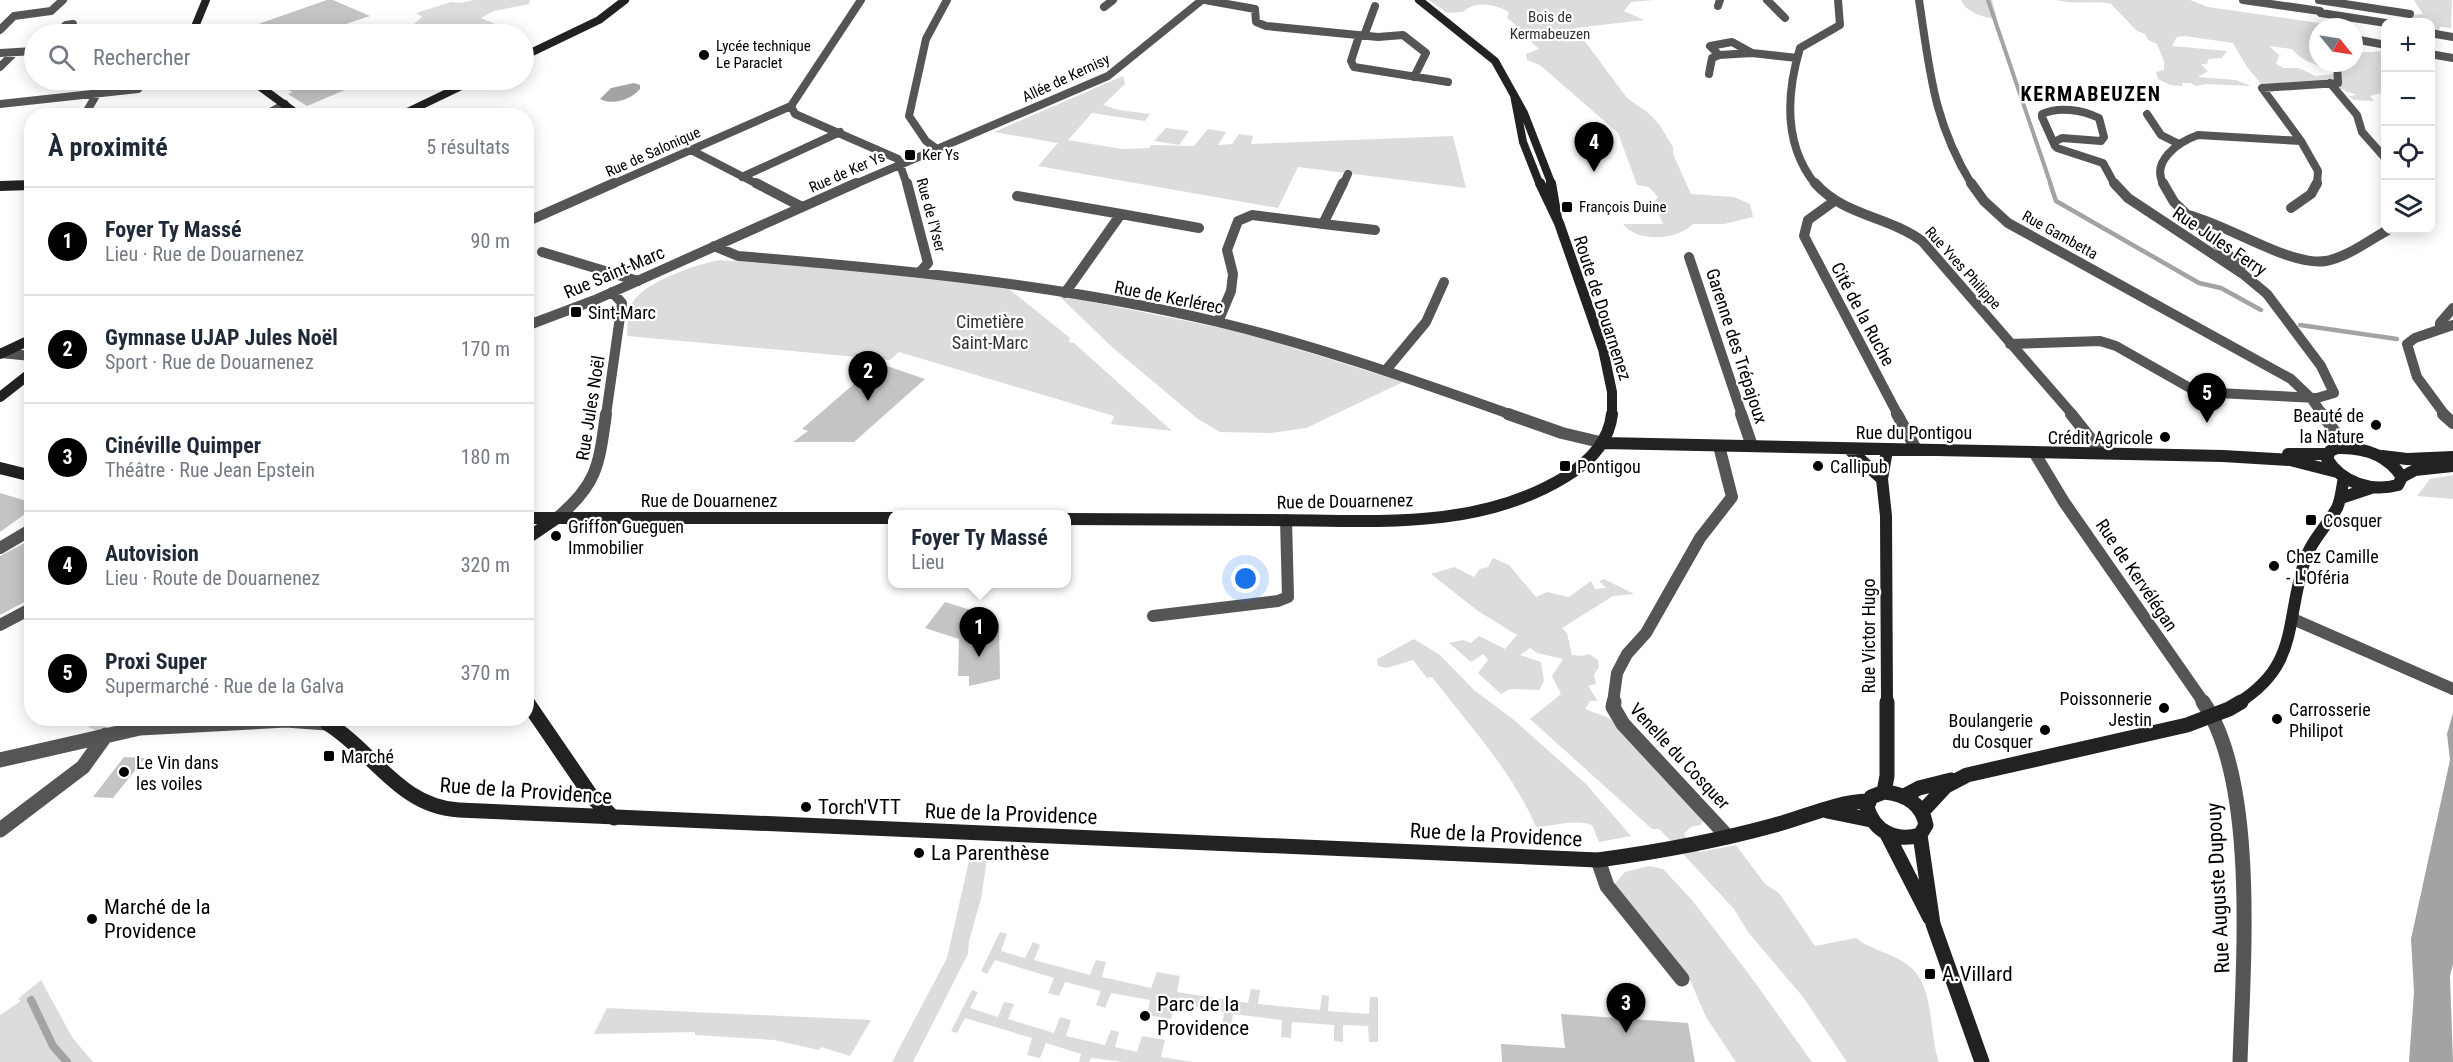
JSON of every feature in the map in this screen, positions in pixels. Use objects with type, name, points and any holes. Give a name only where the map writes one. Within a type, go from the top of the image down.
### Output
[{"type":"street","points":[[0,17],[51,11],[63,0]]},
{"type":"street","points":[[196,24],[206,0]]},
{"type":"street","points":[[534,51],[599,20],[625,0]]},
{"type":"street","points":[[861,0],[791,106],[795,114],[898,159],[900,164]]},
{"type":"street","points":[[937,149],[926,141],[909,116],[926,39],[947,0]]},
{"type":"street","points":[[1104,7],[1113,0]]},
{"type":"street","points":[[1203,0],[1255,9],[1256,22],[1261,25],[1362,36],[1403,35],[1426,53],[1414,77]]},
{"type":"street","name":"Allée de Kernisy","points":[[992,127],[1114,73],[1203,0]]},
{"type":"street","name":"Route de Douarnenez","points":[[1419,0],[1487,52],[1504,71],[1514,95],[1518,125],[1544,196],[1557,219],[1610,375],[1612,415],[1604,443]]},
{"type":"street","points":[[1767,0],[1785,18]]},
{"type":"street","points":[[1709,74],[1712,58],[1719,55],[1752,53],[1797,58],[1800,48],[1840,25],[1838,0]]},
{"type":"street","name":"Rue Gambetta","points":[[1919,0],[1930,83],[1937,111],[1973,188],[1986,206],[2008,223],[2279,371],[2311,398],[2346,447]]},
{"type":"street","points":[[2243,0],[2381,22]]},
{"type":"street","points":[[2322,18],[2318,0],[2410,14]]},
{"type":"street","points":[[1375,6],[1351,61],[1354,67],[1448,82]]},
{"type":"street","points":[[0,30],[14,16]]},
{"type":"street","points":[[2435,34],[2453,37]]},
{"type":"street","points":[[2363,41],[2381,44]]},
{"type":"street","points":[[1719,55],[1711,45],[1732,42],[1752,53]]},
{"type":"street","points":[[0,54],[24,52]]},
{"type":"street","points":[[0,68],[14,53]]},
{"type":"street","points":[[2435,55],[2453,58]]},
{"type":"street","name":"Rue Yves Philippe","points":[[1797,58],[1790,122],[1791,134],[1808,171],[1822,192],[1833,202],[1899,227],[1916,236],[2056,394],[2102,453]]},
{"type":"street","points":[[2291,208],[2317,190],[2319,181],[2315,163],[2262,88],[2339,82],[2338,72]]},
{"type":"street","points":[[2330,83],[2357,115],[2362,132],[2381,154]]},
{"type":"street","points":[[88,108],[99,90]]},
{"type":"street","points":[[0,105],[130,90]]},
{"type":"street","points":[[265,90],[289,108]]},
{"type":"street","points":[[416,108],[453,90]]},
{"type":"street","points":[[279,108],[285,105]]},
{"type":"street","name":"Rue de Salonique","points":[[534,219],[791,106]]},
{"type":"street","points":[[2043,112],[2068,112],[2099,118],[2104,137],[2101,141],[2062,138],[2054,142],[2042,117],[2043,112]]},
{"type":"street","points":[[2147,114],[2161,135],[2179,144]]},
{"type":"street","name":"Rue de Ker Ys","points":[[714,246],[900,164],[992,127]]},
{"type":"street","points":[[742,177],[840,132]]},
{"type":"street","points":[[2243,274],[2238,263],[2167,193],[2159,177],[2164,158],[2179,144],[2198,135],[2301,141]]},
{"type":"street","name":"Rue Jules Ferry","points":[[2054,142],[2062,151],[2105,164],[2115,185],[2128,198],[2243,274],[2274,302],[2327,376],[2334,393],[2327,397],[2311,398]]},
{"type":"street","points":[[691,150],[802,207]]},
{"type":"street","name":"Rue de l'Yser","points":[[900,164],[928,262],[920,272]]},
{"type":"street","points":[[1323,224],[1348,174]]},
{"type":"street","points":[[0,186],[24,185]]},
{"type":"street","points":[[1017,196],[1199,228]]},
{"type":"street","name":"Cité de la Ruche","points":[[1833,202],[1806,224],[1803,230],[1804,236],[1916,449]]},
{"type":"street","points":[[1065,293],[1121,214]]},
{"type":"street","points":[[2188,214],[2209,218],[2287,253],[2317,261],[2336,257],[2381,234]]},
{"type":"street","points":[[1218,322],[1227,304],[1233,280],[1227,250],[1241,219],[1260,216],[1375,230]]},
{"type":"street","name":"Rue de Kerlérec","points":[[714,246],[738,256],[920,272],[1065,293],[1218,322],[1386,370],[1562,433],[1604,443]]},
{"type":"street","name":"Rue Saint-Marc","points":[[534,323],[638,281],[714,246]]},
{"type":"street","points":[[542,252],[638,281]]},
{"type":"street","name":"Garenne des Trépajoux","points":[[1689,257],[1752,446]]},
{"type":"street","points":[[1386,370],[1426,322],[1444,282]]},
{"type":"street","name":"Rue Jules Noël","points":[[558,518],[575,503],[598,468],[622,303],[612,292]]},
{"type":"street","points":[[2440,329],[2440,322],[2453,308]]},
{"type":"street","points":[[2453,325],[2410,341],[2408,350],[2426,391],[2453,423]]},
{"type":"street","points":[[2010,344],[2100,341],[2116,346],[2197,392],[2217,395],[2311,398]]},
{"type":"street","points":[[0,353],[24,342]]},
{"type":"street","points":[[0,353],[24,355]]},
{"type":"street","points":[[0,397],[24,378]]},
{"type":"street","name":"Rue du Pontigou","points":[[1604,443],[1850,450],[1916,449],[2223,456],[2290,460],[2340,474],[2373,487]]},
{"type":"street","name":"Rue de Douarnenez","points":[[1071,519],[1437,518],[1483,512],[1520,501],[1557,483],[1591,458],[1604,443]]},
{"type":"street","name":"Venelle du Cosquer","points":[[1719,446],[1732,497],[1700,538],[1647,633],[1627,654],[1614,679],[1612,699],[1614,710],[1623,724],[1728,837]]},
{"type":"street","points":[[1904,796],[1919,788],[1955,780],[2000,765],[2171,729],[2213,716],[2249,697],[2269,680],[2284,654],[2304,563],[2312,544],[2341,498],[2340,474],[2329,463],[2328,454],[2337,448],[2346,447],[2379,456],[2408,459],[2453,457]]},
{"type":"street","points":[[1850,450],[1882,479]]},
{"type":"street","name":"Rue Victor Hugo","points":[[1884,792],[1887,776],[1886,516],[1882,479],[1887,450]]},
{"type":"street","name":"Rue de Kervélégan","points":[[2034,452],[2064,502],[2213,716]]},
{"type":"street","name":"Rue du Pontigou","points":[[2223,456],[2328,454]]},
{"type":"street","points":[[2379,456],[2394,466],[2402,477]]},
{"type":"street","points":[[2341,498],[2373,487],[2391,488],[2398,485],[2402,477],[2415,470],[2453,466]]},
{"type":"street","points":[[0,468],[24,474]]},
{"type":"street","name":"Rue de Douarnenez","points":[[534,518],[888,519]]},
{"type":"street","points":[[534,534],[558,518]]},
{"type":"street","points":[[1153,616],[1278,601],[1288,597],[1286,520]]},
{"type":"street","points":[[0,548],[24,534]]},
{"type":"street","points":[[0,625],[24,612]]},
{"type":"street","points":[[2293,619],[2453,689]]},
{"type":"street","points":[[534,712],[592,797],[614,818]]},
{"type":"street","name":"Rue Auguste Dupouy","points":[[2213,716],[2223,735],[2228,752],[2239,824],[2244,950],[2240,1062]]},
{"type":"street","name":"Rue de la Providence","points":[[0,760],[98,734],[170,726]]},
{"type":"street","name":"Rue de la Providence","points":[[335,726],[415,798],[427,805],[478,812],[1598,860],[1645,854],[1728,837],[1826,811],[1851,801],[1868,801]]},
{"type":"street","points":[[0,830],[78,771],[91,758],[98,734]]},
{"type":"street","points":[[1923,812],[1938,793],[1955,780]]},
{"type":"street","points":[[1933,924],[1920,835],[1926,825],[1923,812],[1904,796],[1884,792],[1871,797],[1868,801],[1868,813],[1871,820],[1887,834],[1933,924],[1982,1062]]},
{"type":"street","points":[[1826,811],[1871,820]]},
{"type":"street","points":[[1887,834],[1905,839],[1920,835]]},
{"type":"street","points":[[1598,860],[1607,886],[1654,941],[1682,980]]},
{"type":"green space","points":[[474,0],[530,0],[529,4],[494,11],[481,18],[495,24],[414,24],[422,17],[416,13],[451,2]]},
{"type":"green space","name":"Bois de Kermabeuzen","points":[[1429,0],[1654,0],[1631,2],[1624,11],[1644,20],[1575,28],[1627,98],[1659,124],[1673,147],[1673,154],[1691,194],[1734,197],[1750,204],[1753,217],[1724,224],[1693,224],[1668,236],[1647,237],[1629,230],[1623,224],[1663,224],[1654,202],[1658,197],[1649,187],[1637,185],[1618,133],[1540,65],[1527,60],[1526,54],[1539,49],[1507,18],[1509,12],[1485,4],[1473,6],[1463,12],[1447,13]]},
{"type":"green space","points":[[1961,0],[1992,0],[1997,19],[1976,14]]},
{"type":"green space","points":[[2056,0],[2190,0],[2208,7],[2309,22],[2309,61],[2292,49],[2269,46],[2279,55],[2276,64],[2284,68],[2299,68],[2315,76],[2363,72],[2363,52],[2381,51],[2381,93],[2370,96],[2374,101],[2354,100],[2349,96],[2357,95],[2319,81],[2261,84],[2247,67],[2233,43],[2185,36],[2177,37],[2172,46],[2227,51],[2222,58],[2209,59],[2207,64],[2201,64],[2208,71],[2198,77],[2236,80],[2251,86],[2206,84],[2196,86],[2191,83],[2182,83],[2182,86],[2170,85],[2158,79],[2156,72],[2164,70],[2164,61],[2157,44],[2148,40],[2145,34],[2137,31],[2111,4]]},
{"type":"green space","points":[[2414,0],[2452,0],[2451,28],[2440,27],[2436,38],[2435,18],[2406,18],[2423,14]]},
{"type":"green space","points":[[1123,76],[1125,84],[1103,105],[1119,110],[1150,114],[1145,121],[1092,113],[1068,140],[1122,149],[1149,148],[1151,145],[1194,146],[1208,129],[1226,132],[1218,145],[1232,144],[1239,134],[1253,136],[1251,144],[1453,136],[1466,188],[1298,167],[1278,208],[1038,166],[1058,143],[994,132]]},
{"type":"green space","points":[[1166,128],[1189,131],[1179,145],[1154,141]]},
{"type":"green space","name":"Cimetière Saint-Marc","points":[[719,260],[897,273],[1009,289],[1070,338],[1069,342],[1074,343],[1172,431],[1111,424],[1114,416],[899,352],[890,360],[627,336],[630,307],[635,298],[644,290],[669,276]]},
{"type":"green space","name":"Cimetière Saint-Marc","points":[[1058,295],[1246,333],[1403,382],[1306,428],[1271,433],[1220,432],[1198,419],[1112,347]]},
{"type":"green space","points":[[2453,475],[2453,499],[2417,496],[2430,479]]},
{"type":"green space","points":[[1493,558],[1509,565],[1536,597],[1547,592],[1569,597],[1591,581],[1595,589],[1606,588],[1599,581],[1604,579],[1634,594],[1613,596],[1562,628],[1567,633],[1572,655],[1589,654],[1598,660],[1599,667],[1594,674],[1596,684],[1588,686],[1598,701],[1590,701],[1585,709],[1609,718],[1704,817],[1701,825],[1691,827],[1684,834],[1687,838],[1672,842],[1659,829],[1652,829],[1530,719],[1561,694],[1552,676],[1563,659],[1537,653],[1530,648],[1520,655],[1541,662],[1544,681],[1539,690],[1510,689],[1501,694],[1478,673],[1488,660],[1483,654],[1471,662],[1449,643],[1463,640],[1471,643],[1479,636],[1505,649],[1517,635],[1478,611],[1431,574],[1454,567],[1474,577],[1480,569],[1488,567]]},
{"type":"green space","points":[[1414,639],[1440,655],[1474,690],[1514,720],[1586,784],[1631,836],[1599,842],[1592,825],[1585,823],[1536,827],[1502,768],[1432,677],[1427,678],[1413,660],[1387,668],[1378,666],[1377,659]]},
{"type":"green space","points":[[1736,845],[1765,884],[1779,893],[1815,946],[1856,938],[1899,959],[1915,971],[1922,982],[1930,1008],[1939,1062],[1847,1062],[1803,997],[1748,932],[1734,909],[1683,854],[1695,849],[1700,852]]},
{"type":"green space","points":[[971,852],[988,853],[981,899],[969,941],[968,954],[913,1062],[892,1062],[947,958]]},
{"type":"green space","points":[[1649,866],[1663,869],[1692,900],[1812,1062],[1736,1062],[1706,1017],[1690,980],[1614,885],[1625,872]]},
{"type":"green space","points":[[1000,932],[1007,934],[1001,951],[1025,958],[1033,942],[1040,945],[1034,960],[1090,975],[1096,960],[1106,962],[1102,977],[1151,988],[1157,972],[1180,976],[1177,992],[1248,1003],[1251,989],[1260,990],[1258,1004],[1320,1010],[1322,995],[1329,996],[1328,1011],[1369,1014],[1370,997],[1378,997],[1378,1042],[1369,1042],[1368,1026],[1343,1025],[1343,1042],[1334,1041],[1334,1025],[1292,1022],[1291,1038],[1281,1037],[1282,1020],[1233,1014],[1231,1028],[1222,1027],[1224,1012],[1175,1003],[1171,1019],[1147,1015],[1150,1000],[1111,993],[1105,1008],[1096,1005],[1101,991],[1065,982],[1059,996],[1048,993],[1054,978],[995,960],[987,974],[981,971]]},
{"type":"green space","points":[[41,980],[72,1037],[93,1062],[0,1062],[0,1015],[21,1001],[18,999]]},
{"type":"green space","points":[[972,990],[978,992],[970,1008],[998,1017],[1004,1002],[1014,1004],[1008,1019],[1054,1033],[1060,1017],[1071,1020],[1066,1036],[1105,1045],[1111,1030],[1119,1032],[1115,1047],[1137,1052],[1142,1036],[1165,1040],[1161,1057],[1193,1062],[1123,1062],[1091,1058],[1089,1062],[1079,1062],[1081,1054],[1046,1043],[1040,1058],[1027,1055],[1032,1038],[965,1018],[957,1033],[951,1031]]},
{"type":"green space","points":[[607,1008],[871,1020],[850,1056],[821,1047],[819,1050],[774,1040],[695,1035],[695,1032],[594,1034]]},
{"type":"shaded area","points":[[634,83],[640,85],[640,89],[627,98],[616,102],[600,99],[611,88]]},
{"type":"shaded area","points":[[2453,713],[2453,964],[2450,976],[2453,1062],[2409,1062],[2414,992],[2411,939],[2450,760],[2447,734]]},
{"type":"building","points":[[327,0],[333,0],[370,16],[346,24],[258,24]]},
{"type":"building","points":[[289,90],[345,90],[307,106],[288,94],[293,92]]},
{"type":"building","points":[[878,363],[925,379],[854,442],[793,442],[808,431],[802,429]]},
{"type":"building","points":[[0,493],[24,500],[24,515],[0,532]]},
{"type":"building","points":[[24,543],[24,602],[0,615],[0,556]]},
{"type":"building","points":[[945,602],[993,617],[999,624],[1000,679],[969,686],[969,676],[958,676],[959,639],[925,628]]},
{"type":"building","name":"Le Vin dans les voiles","points":[[124,757],[145,758],[113,798],[93,797]]},
{"type":"building","points":[[1561,1014],[1688,1023],[1695,1062],[1502,1062],[1501,1044],[1565,1048]]},
{"type":"waterway","points":[[1988,0],[2051,185]]},
{"type":"waterway","points":[[2050,183],[2056,201],[2199,283],[2221,288],[2261,310]]},
{"type":"waterway","points":[[2300,325],[2397,339]]},
{"type":"waterway","points":[[31,1000],[53,1046],[67,1062]]},
{"type":"tunnel","points":[[95,730],[97,726]]},
{"type":"place","name":"Lycée technique Le Paraclet","points":[[704,55]]},
{"type":"place","name":"Ker Ys","points":[[910,155]]},
{"type":"place","name":"Autovision","points":[[1594,172]]},
{"type":"place","name":"François Duine","points":[[1567,207]]},
{"type":"place","name":"Sint-Marc","points":[[576,312]]},
{"type":"place","name":"Gymnase UJAP Jules Noël","points":[[868,401]]},
{"type":"place","name":"Proxi Super","points":[[2207,423]]},
{"type":"place","name":"Beauté de la Nature","points":[[2376,425]]},
{"type":"place","name":"Crédit Agricole","points":[[2165,437]]},
{"type":"place","name":"Pontigou","points":[[1565,466]]},
{"type":"place","name":"Callipub","points":[[1818,466]]},
{"type":"place","name":"Cosquer","points":[[2311,520]]},
{"type":"place","name":"Griffon Gueguen Immobilier","points":[[556,536]]},
{"type":"place","name":"Chez Camille - L'Oféria","points":[[2274,566]]},
{"type":"place","name":"Foyer Ty Massé","points":[[979,657]]},
{"type":"place","name":"Poissonnerie Jestin","points":[[2164,708]]},
{"type":"place","name":"Carrosserie Philipot","points":[[2277,719]]},
{"type":"place","name":"Boulangerie du Cosquer","points":[[2045,730]]},
{"type":"place","name":"Marché","points":[[329,756]]},
{"type":"place","name":"Le Vin dans les voiles","points":[[124,772]]},
{"type":"place","name":"Torch'VTT","points":[[806,807]]},
{"type":"place","name":"La Parenthèse","points":[[919,853]]},
{"type":"place","name":"Marché de la Providence","points":[[92,919]]},
{"type":"place","name":"A.Villard","points":[[1930,974]]},
{"type":"place","name":"Parc de la Providence","points":[[1145,1016]]},
{"type":"place","name":"Cinéville Quimper","points":[[1626,1033]]},
{"type":"district","name":"KERMABEUZEN","points":[[2091,94]]}]
